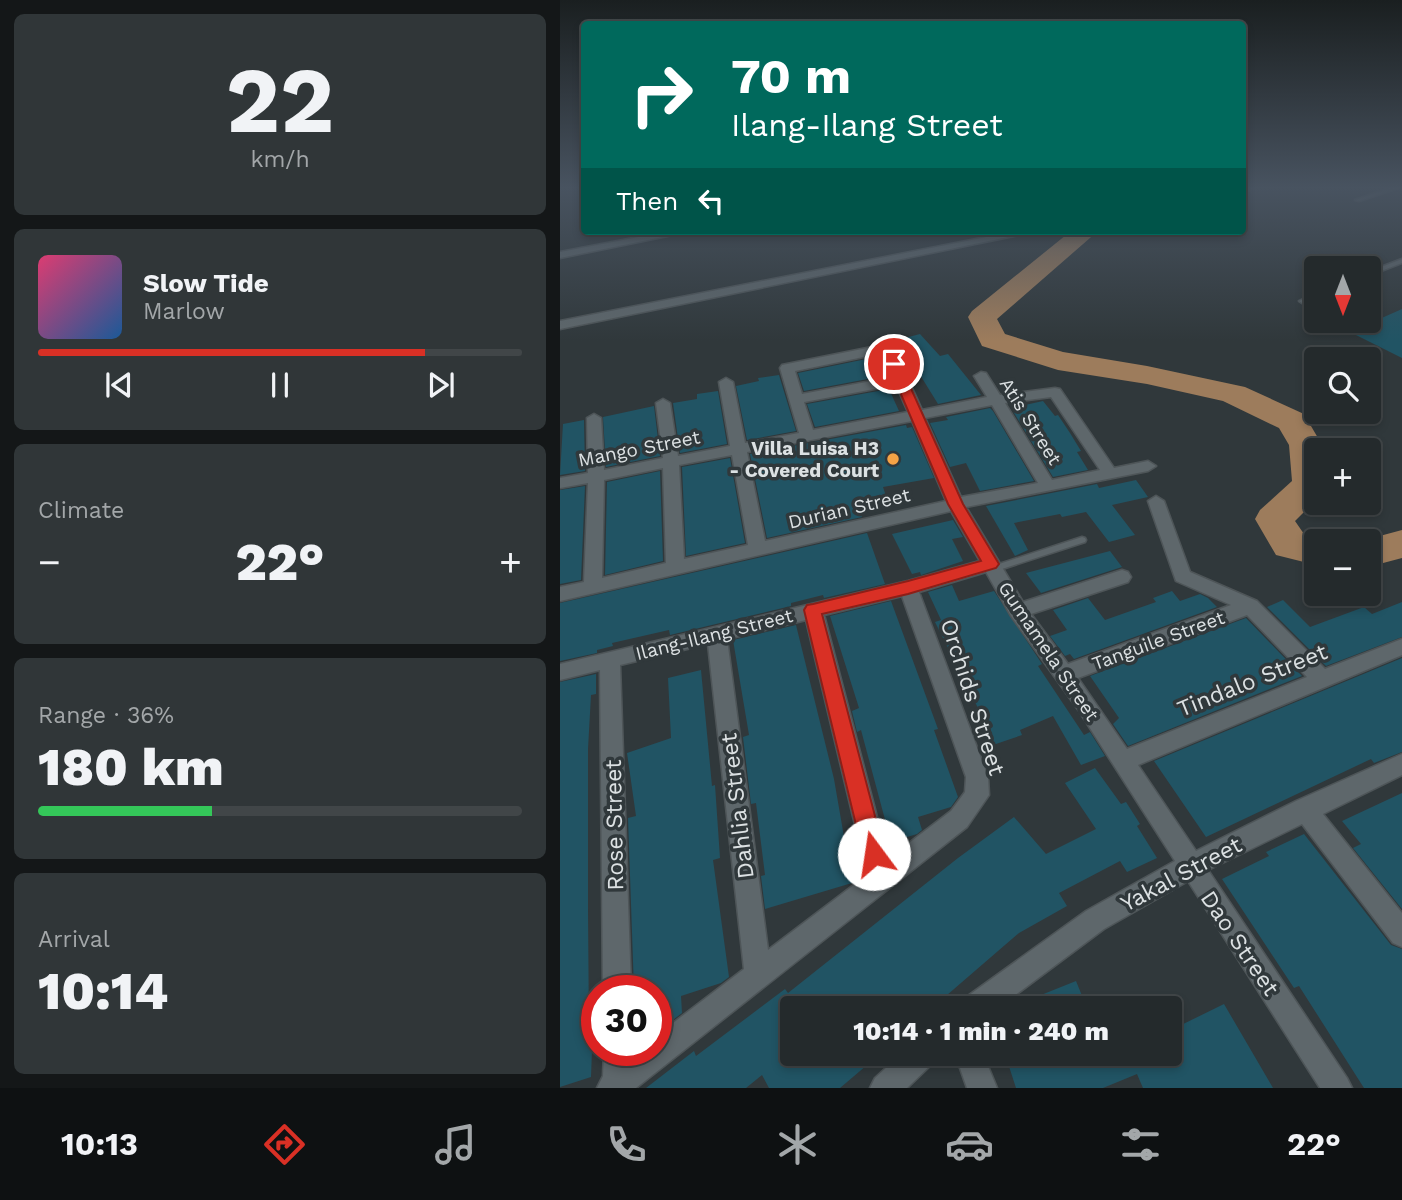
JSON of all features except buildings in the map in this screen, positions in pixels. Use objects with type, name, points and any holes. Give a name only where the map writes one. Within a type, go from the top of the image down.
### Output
[{"type":"street","points":[[560,255],[646,239]]},
{"type":"street","points":[[560,325],[994,239]]},
{"type":"street","name":"Gumamela Street","points":[[796,399],[787,368],[887,348],[956,504],[1018,611],[1065,674],[1122,761]]},
{"type":"street","name":"Atis Street","points":[[981,376],[1048,486]]},
{"type":"street","points":[[807,436],[796,399],[901,380]]},
{"type":"street","points":[[726,382],[758,551]]},
{"type":"street","name":"Mango Street","points":[[560,483],[996,400],[1055,392],[1110,474]]},
{"type":"street","points":[[663,402],[671,462],[675,568]]},
{"type":"street","points":[[593,586],[596,476],[594,418]]},
{"type":"street","name":"Durian Street","points":[[560,594],[956,504],[1148,466]]},
{"type":"street","points":[[1156,501],[1182,576],[1250,606],[1323,680]]},
{"type":"street","name":"Ilang-Ilang Street","points":[[560,672],[992,566]]},
{"type":"street","points":[[1018,611],[1122,577]]},
{"type":"street","name":"Orchids Street","points":[[615,1086],[959,819],[977,795],[977,777],[908,588]]},
{"type":"street","name":"Tanguile Street","points":[[1065,674],[1250,606]]},
{"type":"street","points":[[813,610],[881,881]]},
{"type":"street","name":"Dahlia Street","points":[[717,634],[758,977]]},
{"type":"street","name":"Tindalo Street","points":[[1122,761],[1402,647]]},
{"type":"street","name":"Rose Street","points":[[610,660],[617,975]]},
{"type":"street","name":"Dao Street","points":[[1122,761],[1189,867],[1337,1088]]},
{"type":"street","name":"Yakal Street","points":[[992,996],[1096,920],[1189,867],[1304,809],[1402,765]]},
{"type":"street","points":[[1304,809],[1402,934]]},
{"type":"street","points":[[615,1086],[617,1066]]},
{"type":"street","points":[[885,1088],[909,1066]]},
{"type":"street","points":[[974,1066],[982,1088]]},
{"type":"lane","points":[[1381,269],[1402,261]]},
{"type":"lane","points":[[992,566],[1082,540]]},
{"type":"waterway","points":[[1077,239],[982,317],[993,340],[1058,361],[1147,375],[1233,394],[1292,421],[1307,445],[1311,484],[1274,519],[1290,545],[1304,548]]},
{"type":"waterway","points":[[1381,550],[1402,544]]},
{"type":"place","name":"Villa Luisa H3 - Covered Court","points":[[893,459]]},
{"type":"route","points":[[874,854],[813,610],[908,588],[990,564],[956,504],[894,364]]}]
